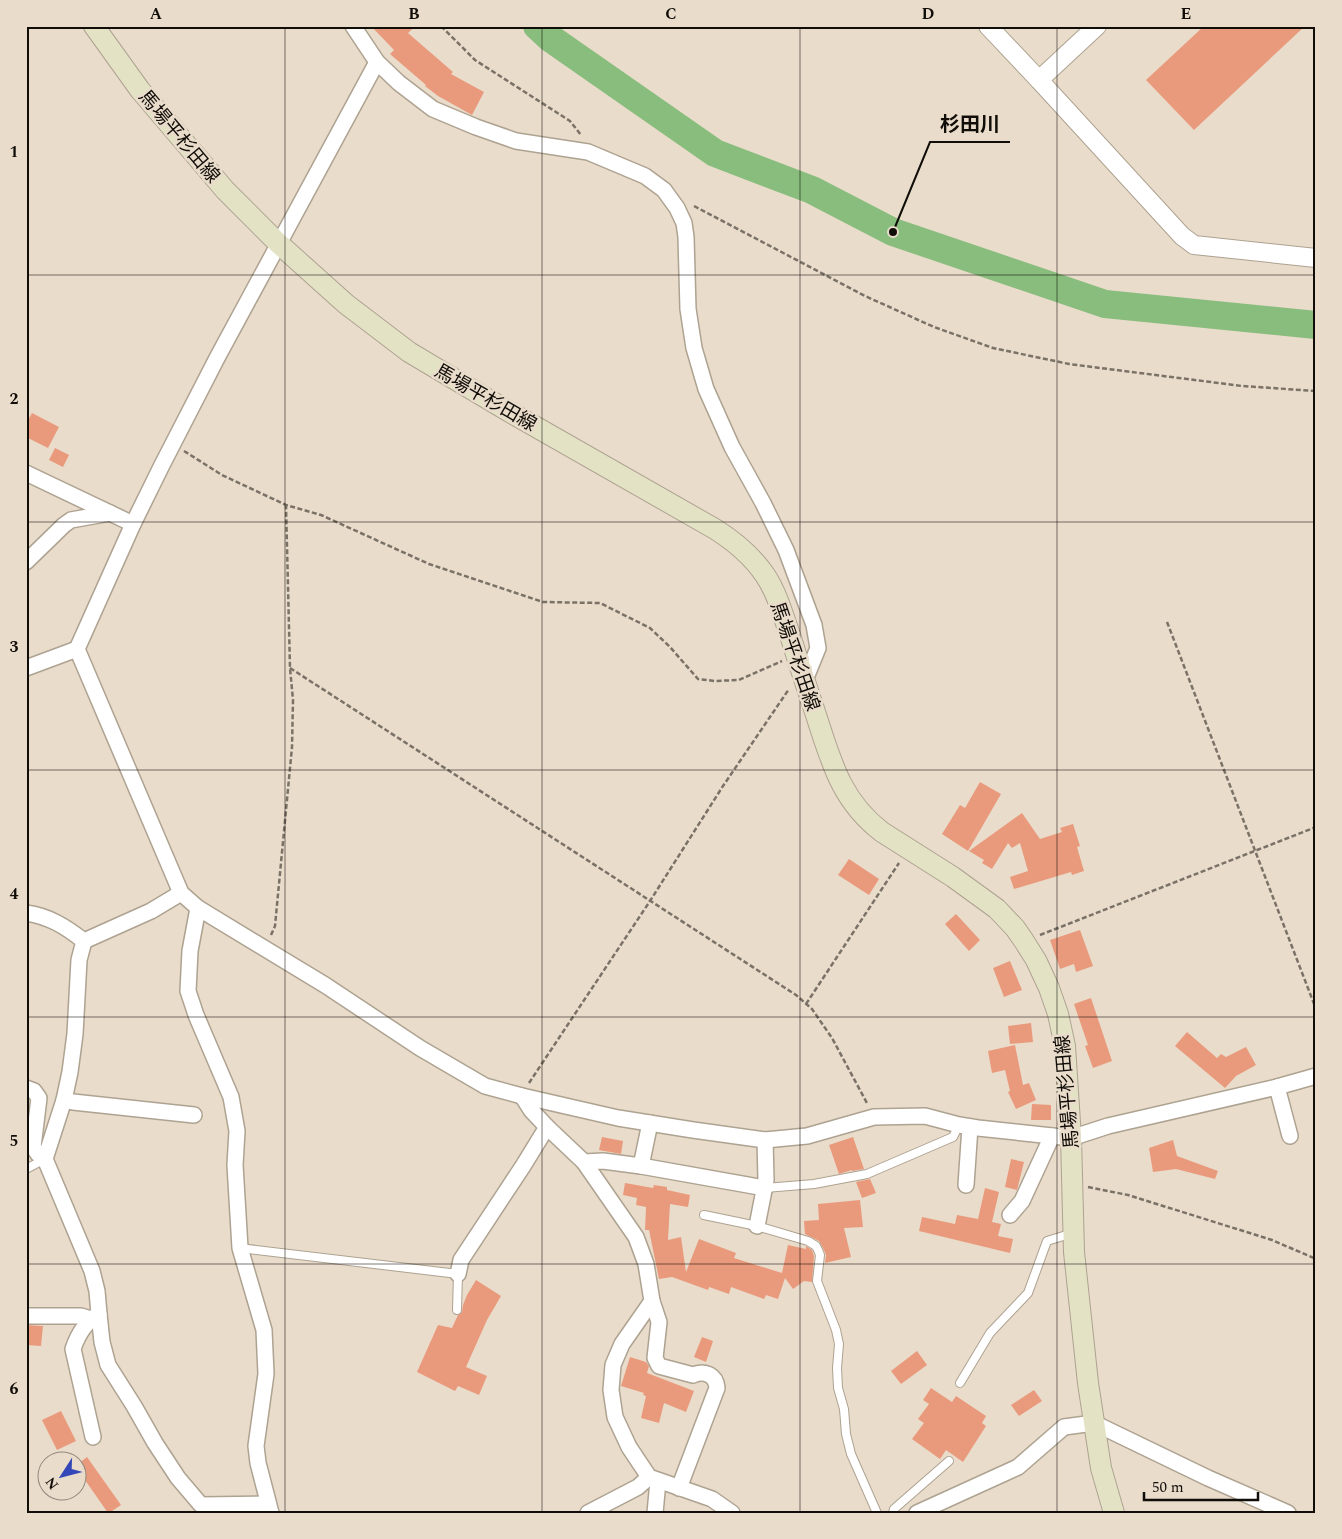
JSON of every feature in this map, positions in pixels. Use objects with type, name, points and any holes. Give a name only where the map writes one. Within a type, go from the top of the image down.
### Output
[{"type":"main road","name":"馬場平杉田線","points":[[94,26],[140,90],[225,190],[278,243],[346,304],[409,352],[516,416],[715,529],[738,546],[760,569],[771,586],[780,606],[831,762],[844,790],[869,822],[988,901],[1006,917],[1024,941],[1036,960],[1049,988],[1058,1014],[1065,1046],[1062,1137],[1072,1183],[1074,1252],[1084,1355],[1101,1468],[1114,1513]]},
{"type":"street","points":[[353,26],[377,62],[433,108],[516,141],[588,152],[645,176],[664,190],[677,208],[684,223],[686,237],[688,309],[694,348],[706,389],[732,447],[786,550],[814,625],[818,648],[805,680]]},
{"type":"street","points":[[988,26],[1182,236],[1194,245],[1316,258]]},
{"type":"street","points":[[1039,80],[1097,26]]},
{"type":"street","points":[[26,668],[77,649],[133,524],[173,444],[278,243],[377,62]]},
{"type":"street","points":[[26,473],[133,524]]},
{"type":"street","points":[[26,562],[71,520],[110,513]]},
{"type":"street","points":[[77,649],[181,893],[198,908],[325,984],[428,1053],[486,1086],[618,1118],[765,1140],[807,1136],[874,1117],[925,1116],[964,1126],[1004,1132],[1062,1137],[1277,1087],[1316,1076]]},
{"type":"street","points":[[84,941],[151,910],[181,893]]},
{"type":"street","points":[[26,1088],[34,1091],[39,1098],[33,1147],[45,1159],[92,1271],[97,1291],[95,1316],[108,1366],[155,1443],[199,1509],[269,1508],[258,1463],[256,1446],[266,1374],[264,1330],[240,1248],[236,1174],[237,1131],[231,1097],[196,1015],[188,991],[190,951],[198,908]]},
{"type":"street","points":[[26,912],[40,915],[60,924],[84,941]]},
{"type":"street","points":[[45,1159],[64,1100],[73,1044],[79,960],[84,941]]},
{"type":"street","points":[[1277,1087],[1290,1136]]},
{"type":"street","points":[[522,1096],[531,1110],[584,1162],[636,1237],[646,1264],[652,1301],[659,1322],[655,1358],[659,1366],[694,1375],[706,1373],[714,1379],[717,1388],[679,1488]]},
{"type":"street","points":[[64,1100],[194,1115]]},
{"type":"street","points":[[641,1166],[650,1123]]},
{"type":"street","points":[[964,1126],[966,1186]]},
{"type":"street","points":[[458,1274],[461,1260],[524,1166],[547,1127]]},
{"type":"street","points":[[1010,1215],[1022,1201],[1062,1137]]},
{"type":"street","points":[[757,1226],[766,1188],[765,1140]]},
{"type":"street","points":[[584,1162],[603,1161],[641,1166],[766,1188]]},
{"type":"street","points":[[652,1301],[613,1365],[610,1390],[615,1416],[629,1447],[654,1479],[712,1499],[732,1513]]},
{"type":"street","points":[[26,1316],[95,1316]]},
{"type":"street","points":[[93,1437],[73,1349],[78,1335],[95,1316]]},
{"type":"street","points":[[917,1513],[1018,1467],[1064,1427],[1094,1423],[1208,1478],[1288,1513]]},
{"type":"street","points":[[588,1513],[654,1479]]},
{"type":"street","points":[[654,1479],[655,1513]]},
{"type":"lane","points":[[766,1188],[814,1184],[867,1174],[953,1137],[964,1126]]},
{"type":"lane","points":[[26,1169],[45,1159]]},
{"type":"lane","points":[[704,1215],[757,1226],[808,1241],[816,1246],[820,1255],[817,1281],[836,1330],[839,1344],[838,1388],[844,1410],[850,1454],[877,1513]]},
{"type":"lane","points":[[960,1383],[990,1333],[1028,1294],[1047,1240],[1073,1233]]},
{"type":"lane","points":[[240,1248],[458,1274],[457,1310]]},
{"type":"lane","points":[[893,1513],[894,1509],[949,1461]]},
{"type":"path","points":[[441,26],[475,60],[570,121],[595,155]]},
{"type":"path","points":[[690,204],[865,296],[934,328],[994,348],[1069,364],[1242,386],[1316,392]]},
{"type":"path","points":[[173,444],[222,475],[286,505],[321,515],[429,564],[543,602],[600,603],[650,628],[670,647],[698,679],[715,681],[739,680],[790,657]]},
{"type":"path","points":[[265,948],[276,926],[292,747],[293,700],[290,668],[286,505]]},
{"type":"path","points":[[1167,622],[1316,1010]]},
{"type":"path","points":[[290,668],[796,995],[812,1009],[832,1038],[874,1117]]},
{"type":"path","points":[[522,1096],[529,1082],[792,684],[805,680]]},
{"type":"path","points":[[1024,941],[1316,827]]},
{"type":"path","points":[[806,1004],[908,849]]},
{"type":"path","points":[[1072,1183],[1128,1195],[1272,1240],[1316,1259]]},
{"type":"building","points":[[371,26],[415,26],[408,33],[453,72],[451,74],[484,92],[472,115],[438,96],[425,86],[390,54],[394,50]]},
{"type":"building","points":[[1204,26],[1305,26],[1194,130],[1146,80]]},
{"type":"building","points":[[32,413],[59,427],[48,448],[26,437],[26,424]]},
{"type":"building","points":[[55,448],[69,455],[63,467],[49,460]]},
{"type":"building","points":[[980,782],[1001,794],[968,851],[942,834],[960,805],[965,808]]},
{"type":"building","points":[[1022,813],[1040,839],[1062,832],[1060,828],[1073,824],[1080,846],[1077,847],[1084,871],[1072,875],[1071,872],[1014,889],[1010,877],[1028,871],[1020,843],[1012,848],[1008,843],[992,869],[982,863],[984,860],[969,851]]},
{"type":"building","points":[[849,859],[879,879],[869,895],[838,875]]},
{"type":"building","points":[[956,914],[980,940],[969,951],[945,924]]},
{"type":"building","points":[[1080,930],[1093,966],[1076,972],[1074,964],[1060,969],[1050,940]]},
{"type":"building","points":[[1010,961],[1022,990],[1004,997],[993,968]]},
{"type":"building","points":[[1091,998],[1112,1061],[1093,1068],[1085,1046],[1088,1045],[1074,1004]]},
{"type":"building","points":[[1031,1023],[1033,1042],[1010,1044],[1008,1026]]},
{"type":"building","points":[[1187,1032],[1217,1058],[1221,1054],[1226,1057],[1246,1047],[1256,1065],[1236,1076],[1225,1088],[1175,1046]]},
{"type":"building","points":[[1015,1045],[1023,1085],[1029,1083],[1036,1100],[1016,1109],[1008,1092],[1010,1091],[1005,1070],[992,1073],[988,1051]]},
{"type":"building","points":[[1032,1104],[1051,1105],[1051,1120],[1031,1120]]},
{"type":"building","points":[[602,1137],[623,1141],[621,1154],[599,1150]]},
{"type":"building","points":[[853,1137],[864,1169],[839,1174],[829,1145]]},
{"type":"building","points":[[1173,1140],[1177,1156],[1218,1171],[1215,1179],[1176,1169],[1153,1172],[1149,1148]]},
{"type":"building","points":[[1011,1159],[1024,1162],[1017,1190],[1005,1187]]},
{"type":"building","points":[[870,1179],[876,1193],[862,1198],[856,1182]]},
{"type":"building","points":[[625,1183],[653,1188],[654,1185],[667,1187],[667,1190],[690,1195],[688,1207],[670,1204],[668,1240],[681,1237],[686,1272],[699,1239],[736,1253],[734,1258],[782,1273],[788,1245],[806,1249],[806,1246],[812,1250],[814,1256],[812,1282],[804,1281],[793,1289],[785,1278],[778,1299],[766,1295],[764,1299],[731,1287],[729,1294],[709,1287],[708,1290],[672,1277],[659,1279],[649,1230],[645,1230],[646,1207],[636,1205],[637,1198],[623,1195]]},
{"type":"building","points":[[985,1188],[999,1192],[992,1222],[1001,1224],[998,1236],[1013,1239],[1010,1253],[919,1231],[922,1217],[955,1224],[957,1215],[978,1219]]},
{"type":"building","points":[[860,1200],[863,1227],[844,1228],[851,1257],[825,1263],[826,1255],[819,1241],[805,1234],[804,1221],[819,1220],[818,1204]]},
{"type":"building","points":[[476,1280],[501,1296],[487,1320],[466,1367],[487,1376],[479,1395],[458,1386],[455,1391],[417,1372],[438,1325],[452,1328],[458,1315],[462,1312],[467,1295]]},
{"type":"building","points":[[26,1325],[43,1326],[41,1346],[26,1345]]},
{"type":"building","points":[[702,1337],[713,1341],[706,1362],[694,1357]]},
{"type":"building","points":[[917,1351],[927,1365],[901,1384],[891,1371]]},
{"type":"building","points":[[630,1357],[646,1362],[649,1366],[647,1373],[694,1391],[686,1412],[664,1403],[659,1423],[641,1418],[646,1396],[643,1395],[644,1393],[621,1386]]},
{"type":"building","points":[[931,1388],[952,1402],[956,1396],[986,1416],[982,1423],[986,1426],[963,1462],[946,1450],[940,1459],[912,1439],[924,1423],[918,1419],[929,1404],[923,1400]]},
{"type":"building","points":[[1034,1390],[1042,1401],[1019,1416],[1011,1405]]},
{"type":"building","points":[[61,1411],[76,1441],[57,1450],[42,1420]]},
{"type":"building","points":[[88,1458],[121,1505],[108,1513],[88,1484]]},
{"type":"waterway","points":[[537,26],[550,38],[715,153],[812,190],[893,232],[1105,304],[1316,325]]},
{"type":"place","name":"杉田川","points":[[893,232]]}]
